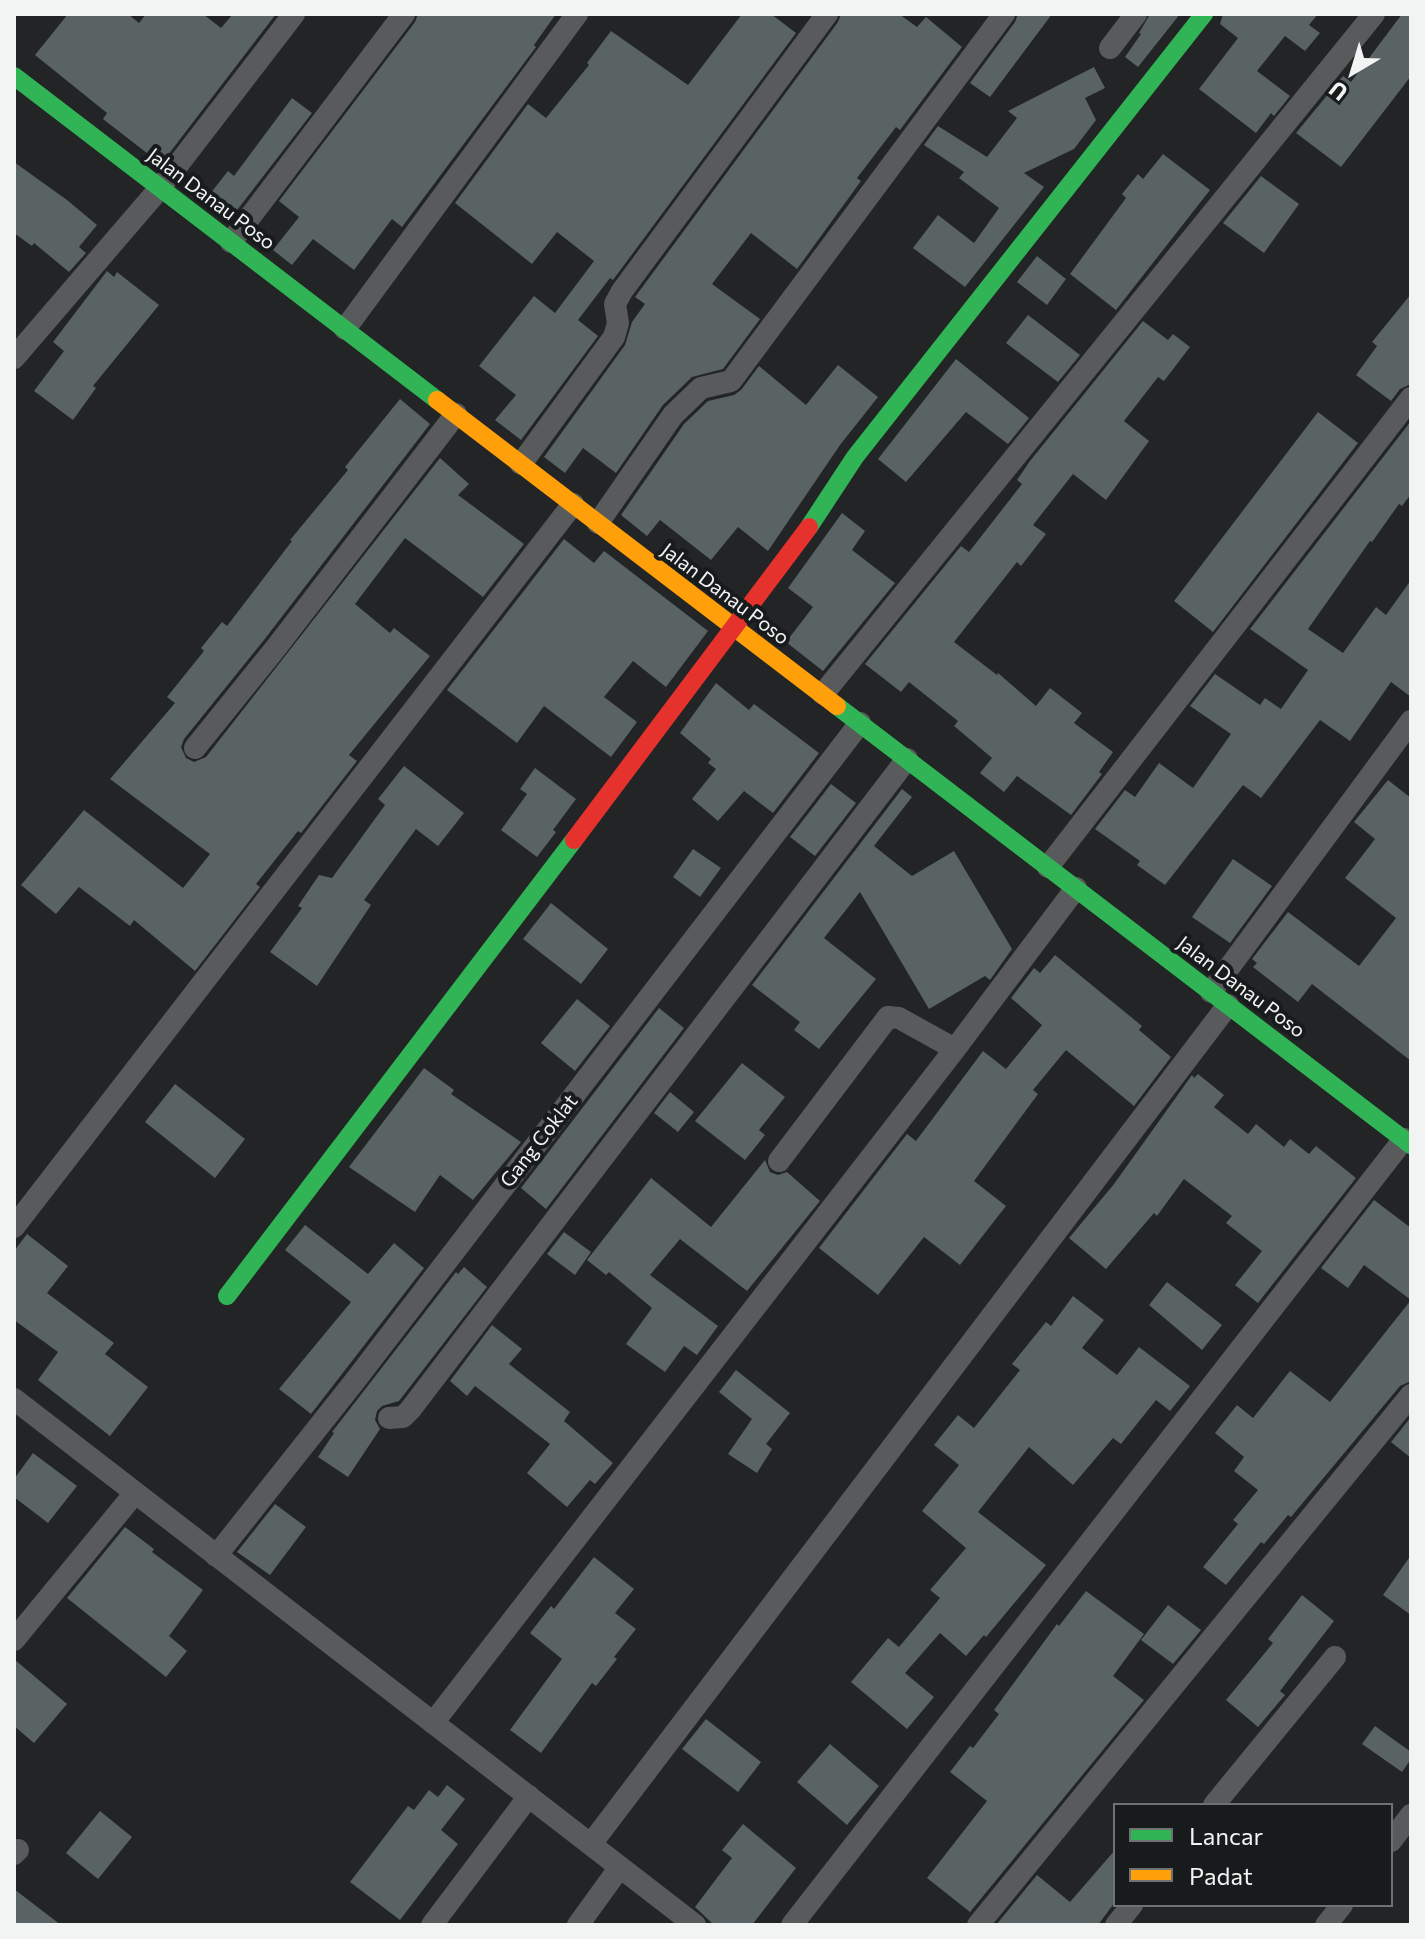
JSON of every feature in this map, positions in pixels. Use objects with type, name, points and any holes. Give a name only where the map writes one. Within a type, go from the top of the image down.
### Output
[{"type":"street","points":[[14,358],[160,188],[294,14]]},
{"type":"street","points":[[231,242],[404,14]]},
{"type":"street","points":[[345,329],[577,14]]},
{"type":"street","points":[[521,464],[614,337],[618,323],[615,304],[622,291],[827,14]]},
{"type":"street","points":[[598,523],[673,415],[701,388],[731,381],[1004,14]]},
{"type":"street","points":[[1110,48],[1136,14]]},
{"type":"street","points":[[227,1296],[734,629],[819,513],[855,457],[1204,14]]},
{"type":"street","points":[[823,694],[1374,14]]},
{"type":"street","name":"Jalan Danau Poso","points":[[14,76],[1407,1142]]},
{"type":"street","points":[[1048,867],[1411,398]]},
{"type":"street","points":[[195,748],[456,414]]},
{"type":"street","points":[[14,1227],[573,504]]},
{"type":"street","points":[[591,1844],[1220,998],[1411,721]]},
{"type":"street","name":"Gang Coklat","points":[[216,1556],[363,1370],[860,723]]},
{"type":"street","points":[[389,1418],[403,1417],[410,1410],[907,759]]},
{"type":"street","points":[[433,1723],[1076,888]]},
{"type":"street","points":[[779,1161],[888,1017],[899,1018],[955,1049]]},
{"type":"street","points":[[792,1925],[1407,1142]]},
{"type":"street","points":[[978,1925],[1411,1395]]},
{"type":"street","points":[[14,1399],[695,1925]]},
{"type":"street","points":[[14,1640],[135,1493]]},
{"type":"street","points":[[1216,1803],[1335,1657]]},
{"type":"street","points":[[432,1925],[529,1796]]},
{"type":"street","points":[[1393,1838],[1411,1815]]},
{"type":"street","points":[[578,1925],[620,1867]]},
{"type":"street","points":[[1116,1925],[1130,1907]]},
{"type":"street","points":[[1326,1925],[1340,1907]]},
{"type":"building","points":[[68,14],[128,14],[139,23],[146,14],[203,14],[221,28],[233,14],[276,14],[161,164],[103,119],[107,113],[35,55]]},
{"type":"building","points":[[418,14],[556,14],[534,45],[536,47],[402,227],[392,219],[354,270],[313,239],[292,265],[273,250],[299,217],[279,201]]},
{"type":"building","points":[[742,14],[771,14],[796,33],[613,280],[610,278],[578,320],[598,336],[521,440],[495,420],[516,395],[479,366],[534,296],[555,313],[594,261],[557,232],[532,264],[455,203],[528,104],[546,118],[589,65],[587,63],[611,31],[688,85]]},
{"type":"building","points":[[841,14],[899,14],[917,27],[926,17],[962,47],[900,130],[896,127],[857,178],[861,181],[797,269],[751,233],[712,284],[760,319],[723,369],[692,377],[663,405],[616,473],[583,448],[565,473],[544,457],[625,345],[632,322],[645,304],[635,297]]},
{"type":"building","points":[[1018,14],[1052,14],[990,97],[970,83]]},
{"type":"building","points":[[1150,14],[1180,14],[1138,67],[1125,57]]},
{"type":"building","points":[[1223,14],[1318,14],[1309,25],[1320,33],[1305,51],[1285,36],[1257,71],[1290,96],[1274,116],[1271,113],[1256,133],[1199,89],[1238,38],[1220,24]]},
{"type":"building","points":[[1402,14],[1411,14],[1411,76],[1341,167],[1296,133],[1343,76],[1351,82]]},
{"type":"building","points":[[1094,67],[1105,88],[1085,98],[1096,120],[1074,149],[1024,173],[1044,187],[965,287],[913,248],[938,215],[974,243],[999,208],[959,178],[964,172],[924,145],[938,126],[987,157],[1017,118],[1008,111]]},
{"type":"building","points":[[292,98],[312,113],[231,218],[206,199],[228,171],[234,176]]},
{"type":"building","points":[[1163,154],[1210,190],[1116,310],[1070,274],[1126,198],[1122,194],[1138,174],[1143,179]]},
{"type":"building","points":[[14,162],[97,225],[79,247],[86,253],[69,272],[34,243],[32,246],[14,233]]},
{"type":"building","points":[[1261,176],[1299,204],[1264,253],[1223,223]]},
{"type":"building","points":[[1037,256],[1066,279],[1047,305],[1017,282]]},
{"type":"building","points":[[107,271],[114,277],[117,272],[159,305],[93,386],[96,388],[73,420],[34,391],[64,351],[53,342]]},
{"type":"building","points":[[1411,294],[1411,384],[1400,389],[1391,401],[1356,375],[1377,346],[1372,342]]},
{"type":"building","points":[[1028,315],[1080,355],[1058,382],[1006,343]]},
{"type":"building","points":[[1143,321],[1168,340],[1173,334],[1190,347],[1164,381],[1158,377],[1124,421],[1149,441],[1106,500],[1073,474],[1033,525],[1046,534],[1021,566],[1017,562],[954,642],[998,673],[1036,706],[1050,688],[1082,713],[1074,723],[1113,752],[1099,772],[1102,774],[1071,815],[1017,776],[1004,792],[980,773],[992,758],[954,726],[958,721],[909,682],[901,692],[865,664],[961,546],[969,552],[1022,484],[1017,480],[1030,461]]},
{"type":"building","points":[[956,359],[1029,418],[1008,444],[966,412],[906,482],[878,459]]},
{"type":"building","points":[[838,365],[878,397],[840,445],[768,551],[738,527],[711,560],[660,520],[647,536],[621,515],[684,424],[708,401],[734,395],[759,366],[806,405]]},
{"type":"building","points":[[400,399],[430,424],[184,739],[181,747],[186,758],[194,762],[206,757],[440,458],[469,484],[458,495],[524,544],[483,597],[405,538],[355,604],[390,633],[394,628],[430,656],[349,755],[357,761],[301,833],[298,831],[256,884],[260,887],[195,971],[134,920],[130,926],[79,887],[56,914],[21,885],[84,810],[183,888],[210,854],[110,779],[175,703],[167,697],[204,651],[201,648],[222,622],[227,626],[290,540],[348,470],[345,467]]},
{"type":"building","points":[[1318,412],[1358,443],[1213,632],[1174,601]]},
{"type":"building","points":[[1411,421],[1411,494],[1402,506],[1399,504],[1370,541],[1308,629],[1343,653],[1376,607],[1386,615],[1411,580],[1411,697],[1391,682],[1350,741],[1320,720],[1261,798],[1243,785],[1165,885],[1137,865],[1140,861],[1095,829],[1125,790],[1135,797],[1159,763],[1193,788],[1231,734],[1190,706],[1215,674],[1260,705],[1265,698],[1281,709],[1308,670],[1250,629]]},
{"type":"building","points":[[842,513],[865,531],[852,550],[895,583],[823,671],[786,642],[813,607],[788,588]]},
{"type":"building","points":[[564,539],[594,563],[604,551],[708,631],[666,687],[633,661],[604,697],[637,722],[611,757],[544,706],[517,743],[447,690]]},
{"type":"building","points":[[716,683],[749,710],[754,704],[819,753],[773,813],[744,791],[718,821],[692,799],[716,769],[708,763],[711,759],[680,733]]},
{"type":"building","points":[[404,766],[464,813],[438,846],[416,829],[364,900],[371,905],[317,986],[270,952],[302,908],[298,906],[319,875],[332,878],[385,805],[378,799]]},
{"type":"building","points":[[535,768],[576,799],[537,857],[501,830],[527,794],[520,789]]},
{"type":"building","points":[[1388,780],[1411,798],[1411,1061],[1312,984],[1298,1002],[1253,967],[1257,963],[1252,959],[1288,912],[1359,966],[1396,918],[1345,878],[1375,839],[1354,822]]},
{"type":"building","points":[[831,784],[856,803],[815,856],[790,837]]},
{"type":"building","points":[[902,789],[912,797],[874,846],[912,876],[954,851],[1012,949],[990,980],[985,976],[929,1009],[860,892],[824,938],[876,979],[819,1049],[794,1030],[800,1022],[752,985]]},
{"type":"building","points":[[693,849],[721,868],[700,897],[673,877]]},
{"type":"building","points":[[1233,859],[1272,886],[1230,943],[1192,917]]},
{"type":"building","points":[[551,903],[608,949],[581,984],[523,939]]},
{"type":"building","points":[[1055,955],[1142,1026],[1139,1030],[1171,1057],[1134,1106],[1066,1050],[1033,1090],[1038,1094],[974,1181],[1006,1206],[960,1265],[924,1237],[878,1295],[819,1248],[907,1134],[916,1141],[983,1051],[1006,1069],[1042,1025],[1011,998],[1034,968],[1040,973]]},
{"type":"building","points":[[577,999],[610,1026],[575,1071],[541,1043]]},
{"type":"building","points":[[659,1008],[684,1028],[546,1209],[521,1188]]},
{"type":"building","points":[[742,1063],[785,1097],[759,1130],[765,1135],[745,1160],[695,1121]]},
{"type":"building","points":[[424,1068],[454,1090],[451,1094],[521,1142],[473,1200],[440,1175],[415,1212],[349,1167]]},
{"type":"building","points":[[1198,1074],[1224,1095],[1214,1107],[1248,1134],[1256,1124],[1284,1147],[1290,1139],[1309,1154],[1316,1146],[1356,1178],[1258,1303],[1235,1285],[1262,1251],[1226,1223],[1232,1216],[1184,1179],[1157,1216],[1154,1213],[1106,1269],[1069,1238],[1114,1184],[1192,1075],[1194,1078]]},
{"type":"building","points":[[175,1084],[245,1139],[215,1178],[145,1122]]},
{"type":"building","points":[[670,1092],[694,1112],[678,1132],[654,1113]]},
{"type":"building","points":[[765,1160],[770,1172],[778,1175],[787,1172],[820,1201],[747,1291],[680,1239],[650,1275],[718,1326],[697,1355],[684,1346],[665,1372],[626,1344],[652,1308],[609,1272],[606,1275],[587,1260],[651,1178],[711,1227]]},
{"type":"building","points":[[1374,1200],[1411,1228],[1411,1300],[1364,1265],[1348,1288],[1321,1268]]},
{"type":"building","points":[[305,1225],[368,1274],[394,1243],[424,1268],[311,1414],[279,1389],[351,1302],[285,1250]]},
{"type":"building","points":[[564,1232],[591,1252],[575,1275],[547,1254]]},
{"type":"building","points":[[27,1234],[68,1266],[47,1293],[114,1343],[105,1354],[148,1387],[110,1436],[38,1380],[58,1352],[14,1320],[14,1251]]},
{"type":"building","points":[[464,1267],[487,1287],[399,1401],[382,1406],[377,1411],[375,1420],[380,1429],[348,1477],[318,1457],[332,1432],[456,1272],[458,1274]]},
{"type":"building","points":[[1167,1282],[1222,1325],[1202,1350],[1149,1305]]},
{"type":"building","points":[[1073,1296],[1104,1320],[1082,1348],[1117,1375],[1139,1347],[1190,1386],[1170,1411],[1156,1400],[1121,1444],[1113,1438],[1073,1485],[1029,1447],[978,1512],[1046,1565],[986,1637],[984,1635],[966,1656],[940,1633],[905,1673],[934,1697],[907,1729],[851,1682],[888,1638],[899,1647],[940,1598],[930,1590],[966,1548],[922,1511],[959,1465],[934,1445],[958,1415],[974,1428],[1020,1370],[1012,1364],[1046,1322],[1051,1326]]},
{"type":"building","points":[[1411,1300],[1411,1381],[1400,1386],[1291,1517],[1288,1515],[1264,1544],[1261,1542],[1226,1585],[1203,1567],[1238,1524],[1233,1520],[1258,1490],[1234,1471],[1244,1457],[1215,1433],[1237,1405],[1253,1418],[1290,1371],[1330,1402]]},
{"type":"building","points":[[492,1325],[522,1349],[509,1364],[570,1412],[564,1421],[613,1463],[595,1484],[590,1480],[567,1507],[527,1473],[550,1444],[475,1386],[467,1396],[450,1381]]},
{"type":"building","points":[[736,1370],[790,1413],[766,1444],[772,1449],[757,1473],[728,1454],[752,1419],[719,1392]]},
{"type":"building","points":[[1411,1417],[1411,1458],[1391,1442]]},
{"type":"building","points":[[33,1453],[77,1486],[48,1523],[14,1497],[14,1479]]},
{"type":"building","points":[[275,1504],[306,1527],[270,1575],[237,1552]]},
{"type":"building","points":[[125,1527],[154,1549],[152,1552],[203,1590],[169,1636],[187,1651],[166,1677],[67,1598]]},
{"type":"building","points":[[1411,1555],[1411,1615],[1383,1595]]},
{"type":"building","points":[[594,1557],[634,1589],[615,1613],[636,1629],[614,1657],[617,1659],[596,1686],[592,1683],[541,1753],[510,1730],[562,1659],[530,1633],[551,1606],[554,1609]]},
{"type":"building","points":[[1086,1591],[1144,1634],[1113,1676],[1144,1700],[970,1912],[927,1878],[987,1801],[950,1772],[999,1714],[994,1710],[1057,1624],[1059,1626]]},
{"type":"building","points":[[1302,1595],[1334,1621],[1280,1691],[1285,1695],[1258,1727],[1226,1700],[1273,1643],[1268,1639]]},
{"type":"building","points":[[1168,1605],[1201,1630],[1173,1664],[1141,1640]]},
{"type":"building","points":[[14,1659],[67,1704],[34,1743],[14,1726]]},
{"type":"building","points":[[706,1719],[761,1762],[738,1792],[682,1749]]},
{"type":"building","points":[[1375,1726],[1411,1752],[1411,1759],[1402,1772],[1362,1744]]},
{"type":"building","points":[[830,1744],[879,1786],[847,1825],[797,1782]]},
{"type":"building","points":[[447,1785],[465,1799],[441,1830],[458,1844],[400,1920],[350,1882],[408,1806],[414,1810],[429,1790],[438,1797]]},
{"type":"building","points":[[100,1811],[132,1837],[98,1879],[66,1853]]},
{"type":"building","points":[[743,1824],[796,1868],[752,1925],[714,1925],[695,1907],[732,1858],[722,1850]]},
{"type":"building","points":[[1113,1852],[1113,1905],[1098,1925],[996,1925],[1037,1875],[1070,1902]]},
{"type":"building","points":[[14,1889],[61,1925],[14,1925]]},
{"type":"traffic: fast","points":[[809,527],[855,457],[1204,14]]},
{"type":"traffic: fast","points":[[14,76],[437,400]]},
{"type":"traffic: fast","points":[[837,706],[1411,1145]]},
{"type":"traffic: fast","points":[[227,1296],[574,840]]},
{"type":"traffic: slow","points":[[437,400],[837,706]]},
{"type":"traffic: jam","points":[[574,840],[809,527]]}]
